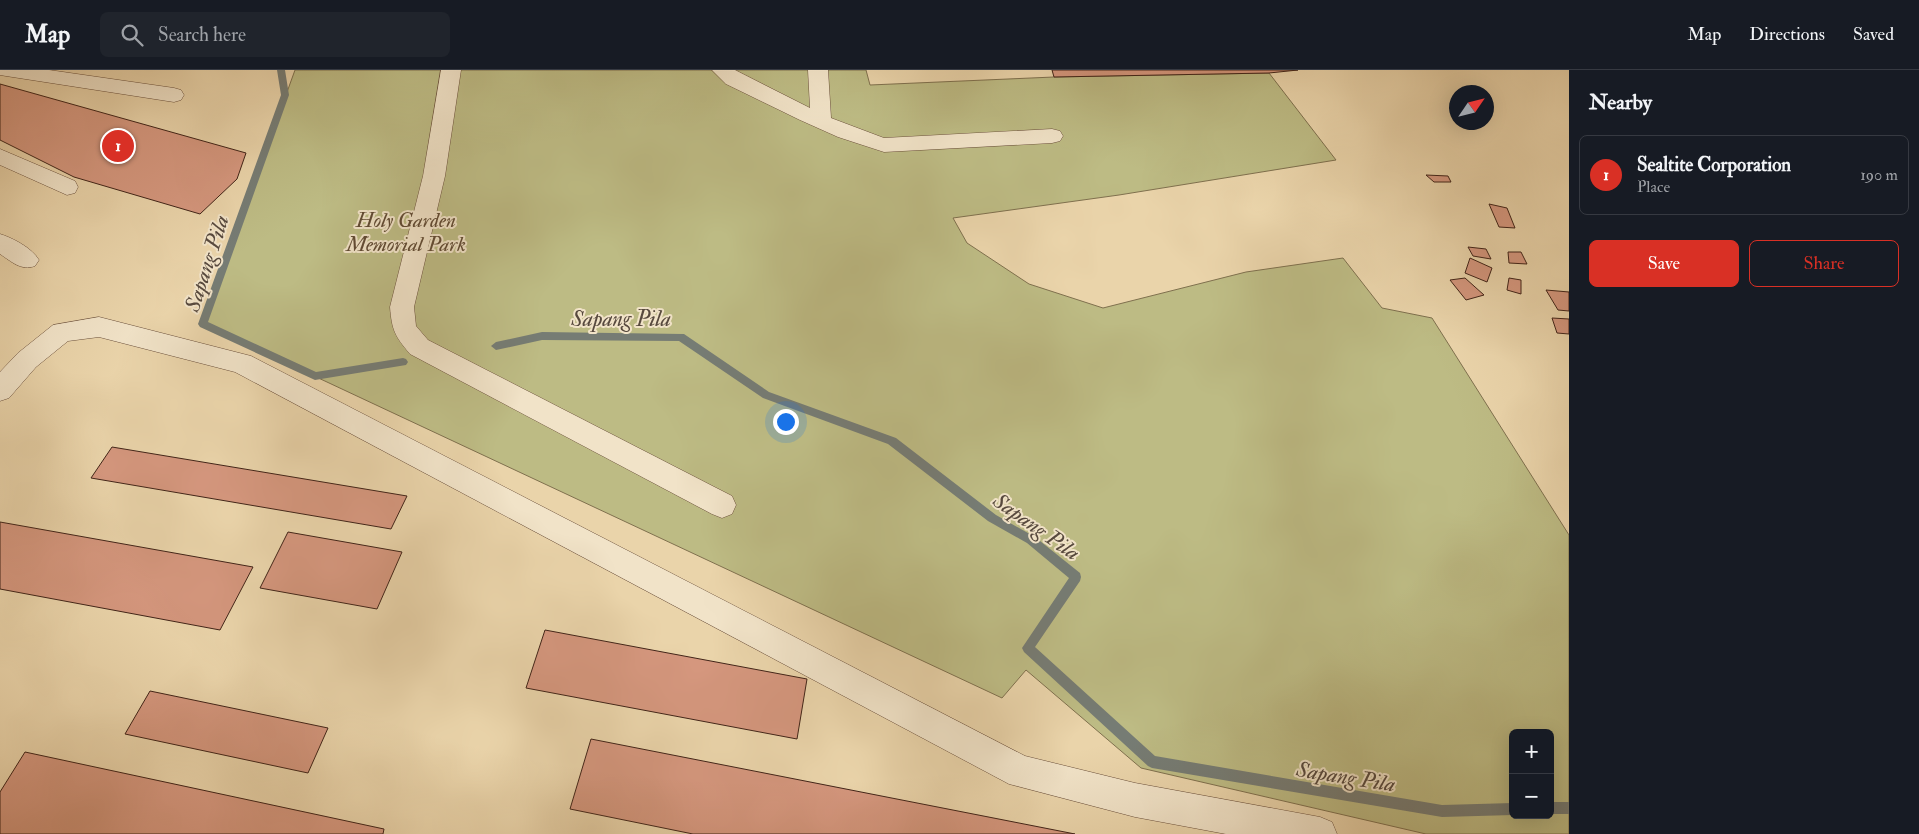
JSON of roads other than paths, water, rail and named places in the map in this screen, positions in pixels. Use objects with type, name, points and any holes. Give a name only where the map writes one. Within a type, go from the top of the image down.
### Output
[{"type":"street","points":[[6,70],[174,95]]},
{"type":"street","points":[[451,70],[434,176],[402,307],[404,329],[419,347],[722,505]]},
{"type":"street","points":[[722,70],[733,79],[821,120],[884,145],[1052,136]]},
{"type":"street","points":[[818,70],[821,120]]},
{"type":"street","points":[[0,156],[67,186]]},
{"type":"street","points":[[0,243],[27,260]]},
{"type":"street","points":[[0,390],[27,360],[62,332],[99,326],[242,363],[1021,772],[1135,800],[1320,834]]},
{"type":"waterway","name":"Sapang Pila","points":[[281,70],[285,95],[203,324],[315,376],[403,362]]},
{"type":"waterway","name":"Sapang Pila","points":[[496,346],[542,336],[681,337],[766,395],[892,441],[992,518],[1031,540],[1076,577],[1028,648],[1152,762],[1442,811],[1509,809]]},
{"type":"waterway","name":"Sapang Pila","points":[[1554,808],[1569,808]]},
{"type":"place","name":"Sealtite Corporation","points":[[118,146]]},
{"type":"park label","name":"Holy Garden Memorial Park","points":[[406,232]]}]
